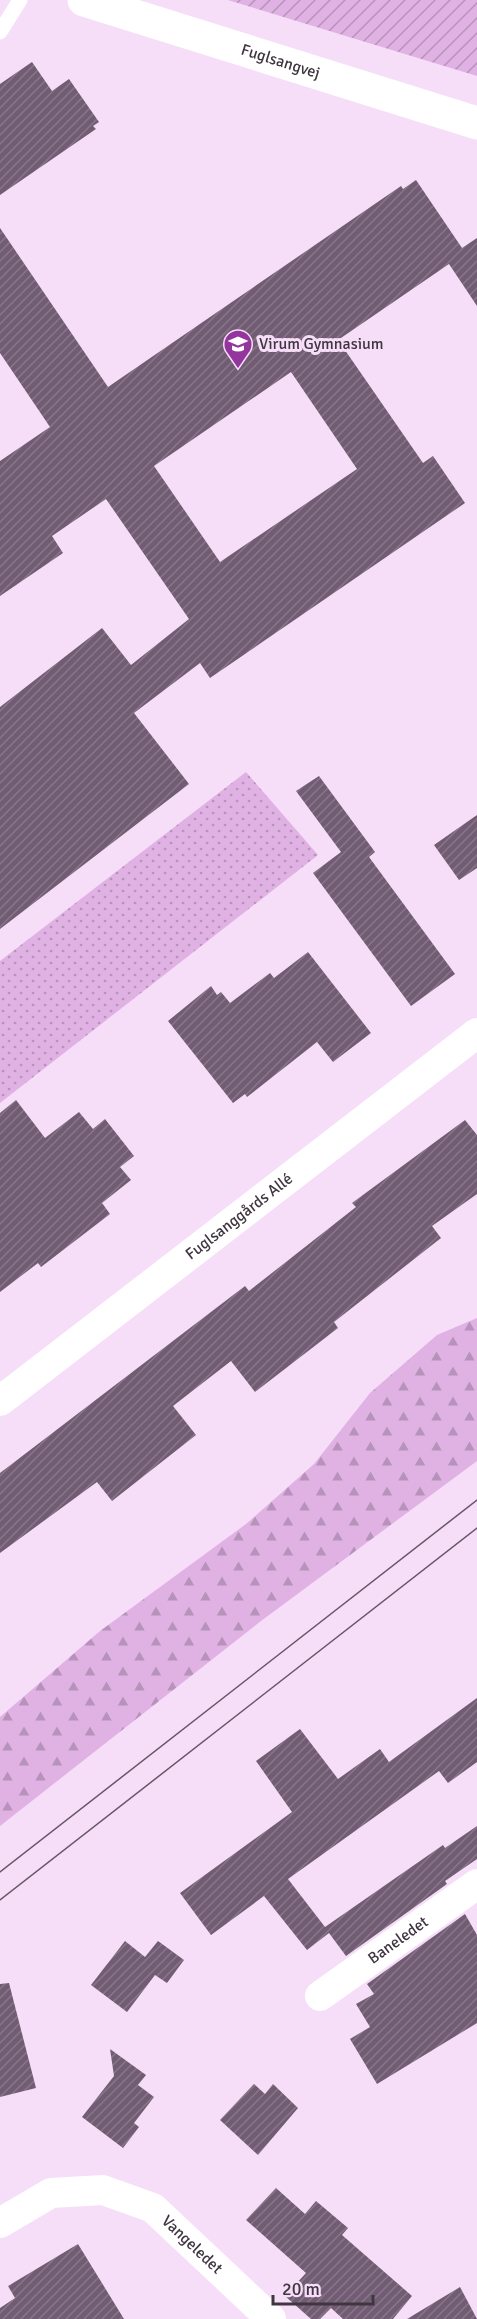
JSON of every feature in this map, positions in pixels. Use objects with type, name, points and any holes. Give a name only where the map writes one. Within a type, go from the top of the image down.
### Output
[{"type":"street","name":"Fuglsangvej","points":[[84,0],[477,123]]},
{"type":"street","name":"Fuglsanggårds Allé","points":[[0,1401],[477,1033]]},
{"type":"street","name":"Baneledet","points":[[320,1996],[477,1884]]},
{"type":"street","name":"Vangeledet","points":[[0,2223],[51,2193],[103,2190],[153,2208],[272,2319]]},
{"type":"lane","points":[[0,32],[20,0]]},
{"type":"green space","points":[[228,0],[477,0],[477,76]]},
{"type":"green space","points":[[246,772],[318,855],[0,1103],[0,961]]},
{"type":"green space","points":[[477,1318],[477,1461],[261,1621],[0,1826],[0,1717],[100,1631],[246,1524],[314,1464],[370,1393],[437,1335]]},
{"type":"building","points":[[32,62],[52,91],[69,79],[99,122],[93,126],[96,129],[0,195],[0,84]]},
{"type":"building","points":[[416,180],[462,248],[477,238],[477,306],[449,264],[338,340],[423,463],[433,456],[465,503],[210,678],[200,663],[134,713],[189,784],[0,929],[0,707],[102,628],[131,665],[189,619],[106,499],[52,536],[63,553],[0,596],[0,461],[50,427],[0,353],[0,228],[108,387],[401,186],[403,189]],"holes":[[[291,372],[357,469],[220,562],[154,466]]]},
{"type":"building","points":[[319,776],[375,852],[369,857],[455,974],[411,1006],[313,873],[341,852],[296,791]]},
{"type":"building","points":[[477,815],[477,868],[459,880],[434,845]]},
{"type":"building","points":[[308,952],[371,1033],[333,1062],[317,1042],[247,1097],[245,1094],[233,1103],[168,1021],[211,986],[217,995],[221,992],[230,1003],[270,973],[274,978]]},
{"type":"building","points":[[16,1100],[45,1138],[79,1112],[93,1129],[105,1119],[134,1156],[120,1167],[131,1180],[102,1203],[110,1214],[41,1267],[38,1263],[0,1292],[0,1113]]},
{"type":"building","points":[[465,1120],[477,1135],[477,1194],[432,1226],[441,1238],[334,1322],[338,1328],[255,1392],[231,1361],[173,1406],[196,1435],[112,1501],[97,1482],[0,1553],[0,1473],[245,1286],[249,1291],[356,1207],[352,1203]]},
{"type":"building","points":[[477,1698],[477,1762],[448,1783],[439,1771],[288,1879],[325,1927],[443,1845],[445,1848],[477,1826],[477,1859],[445,1881],[447,1884],[346,1956],[329,1933],[307,1950],[264,1896],[211,1935],[180,1893],[292,1812],[256,1761],[300,1729],[338,1779],[380,1749],[389,1762]]},
{"type":"building","points":[[465,1914],[477,1935],[477,2023],[377,2084],[350,2039],[370,2027],[356,2004],[374,1994],[367,1984]]},
{"type":"building","points":[[125,1941],[145,1957],[158,1941],[184,1960],[167,1983],[155,1975],[127,2012],[91,1985]]},
{"type":"building","points":[[9,1983],[36,2088],[0,2097],[0,1984]]},
{"type":"building","points":[[110,2049],[146,2075],[138,2085],[154,2097],[134,2123],[139,2127],[123,2148],[82,2117],[114,2076]]},
{"type":"building","points":[[254,2084],[265,2094],[273,2084],[298,2108],[258,2155],[220,2120]]},
{"type":"building","points":[[276,2188],[305,2214],[316,2201],[348,2228],[342,2235],[412,2296],[393,2319],[343,2319],[331,2308],[320,2319],[311,2319],[285,2296],[306,2273],[246,2220]]},
{"type":"building","points":[[78,2244],[124,2319],[0,2319],[0,2308],[15,2298],[8,2286]]},
{"type":"building","points":[[460,2287],[477,2319],[407,2319]]},
{"type":"tram line","points":[[0,1872],[477,1500]]},
{"type":"tram line","points":[[0,1900],[477,1528]]},
{"type":"place","name":"Virum Gymnasium","points":[[238,370]]}]
